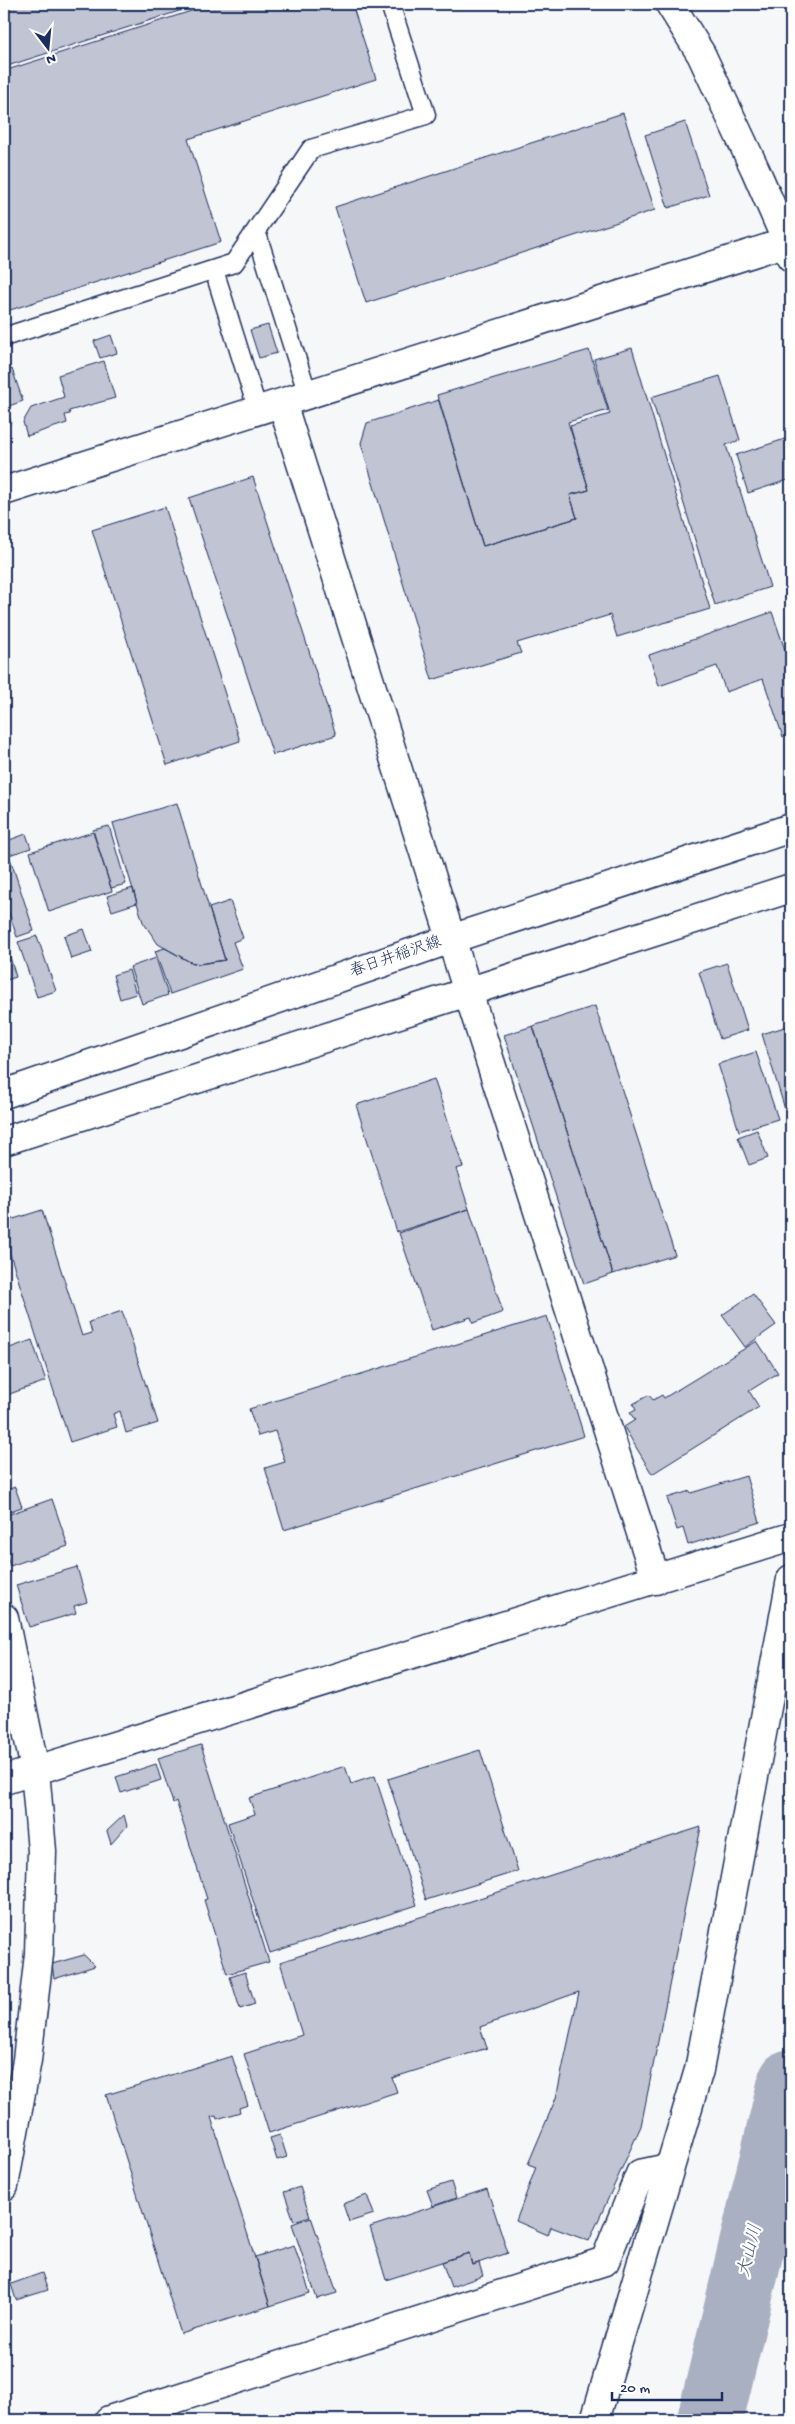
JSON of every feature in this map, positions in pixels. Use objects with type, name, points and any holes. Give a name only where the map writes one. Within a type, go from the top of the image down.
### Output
[{"type":"street","points":[[4,491],[308,395],[789,249],[702,54],[670,4]]},
{"type":"street","points":[[270,407],[451,939],[656,1580]]},
{"type":"street","name":"春日井稲沢線","points":[[4,1094],[451,939],[791,828]]},
{"type":"street","points":[[4,1141],[791,888]]},
{"type":"street","points":[[4,1780],[791,1537]]},
{"type":"street","points":[[595,2420],[668,2168],[699,2070],[791,1579]]},
{"type":"street","points":[[4,1618],[34,1771],[42,1852],[39,1954],[27,2060],[4,2186]]},
{"type":"street","points":[[108,2420],[605,2261],[640,2174],[668,2168]]},
{"type":"lane","points":[[4,337],[234,263],[311,149],[426,115],[390,4]]},
{"type":"lane","points":[[256,231],[308,395]]},
{"type":"lane","points":[[214,270],[270,407]]},
{"type":"building","points":[[4,4],[201,4],[4,67]]},
{"type":"building","points":[[213,4],[352,4],[376,79],[188,139],[221,242],[4,312],[4,71]]},
{"type":"building","points":[[623,113],[655,210],[366,303],[335,207]]},
{"type":"building","points":[[685,122],[709,195],[668,208],[645,135]]},
{"type":"building","points":[[268,325],[277,353],[259,358],[250,330]]},
{"type":"building","points":[[111,335],[117,353],[100,358],[94,341]]},
{"type":"building","points":[[632,348],[710,609],[617,637],[610,615],[517,643],[521,653],[432,680],[361,443],[367,423],[439,400],[483,546],[577,518],[570,495],[589,490],[570,426],[610,414],[594,359]]},
{"type":"building","points":[[589,350],[608,410],[568,422],[589,490],[570,495],[577,518],[483,546],[437,395]]},
{"type":"building","points":[[104,361],[115,398],[69,411],[70,414],[65,415],[67,423],[27,436],[23,422],[31,408],[64,397],[58,375]]},
{"type":"building","points":[[12,369],[23,401],[6,407],[11,422],[5,424],[9,434],[4,435],[4,372]]},
{"type":"building","points":[[720,376],[740,440],[726,445],[770,587],[715,605],[651,397]]},
{"type":"building","points":[[791,437],[791,479],[748,493],[736,455]]},
{"type":"building","points":[[253,477],[336,735],[273,755],[189,498]]},
{"type":"building","points":[[165,507],[240,741],[167,765],[92,530]]},
{"type":"building","points":[[772,612],[791,667],[791,734],[783,737],[763,679],[726,692],[717,666],[659,686],[649,655]]},
{"type":"building","points":[[177,803],[225,960],[199,964],[190,962],[158,944],[143,922],[137,903],[113,823]]},
{"type":"building","points":[[109,826],[126,884],[111,888],[93,830]]},
{"type":"building","points":[[93,832],[112,891],[49,912],[30,852]]},
{"type":"building","points":[[26,834],[31,848],[9,855],[34,931],[17,937],[4,898],[4,842]]},
{"type":"building","points":[[133,888],[137,903],[112,911],[107,896]]},
{"type":"building","points":[[230,901],[243,938],[233,942],[243,969],[170,994],[155,951],[165,948],[190,962],[199,964],[225,960],[209,908]]},
{"type":"building","points":[[84,929],[92,952],[71,959],[64,936]]},
{"type":"building","points":[[37,936],[56,991],[37,997],[18,942]]},
{"type":"building","points":[[4,937],[16,977],[4,981]]},
{"type":"building","points":[[156,958],[168,995],[142,1004],[130,967]]},
{"type":"building","points":[[727,963],[748,1030],[720,1039],[699,972]]},
{"type":"building","points":[[129,970],[136,994],[120,999],[113,975]]},
{"type":"building","points":[[595,1006],[675,1255],[613,1274],[533,1026]]},
{"type":"building","points":[[791,1025],[791,1129],[762,1034]]},
{"type":"building","points":[[533,1026],[613,1274],[584,1284],[504,1035]]},
{"type":"building","points":[[756,1052],[778,1119],[739,1131],[718,1064]]},
{"type":"building","points":[[434,1079],[463,1167],[456,1169],[469,1209],[397,1232],[356,1105]]},
{"type":"building","points":[[757,1130],[768,1158],[749,1165],[738,1137]]},
{"type":"building","points":[[469,1209],[503,1312],[473,1323],[471,1317],[432,1330],[399,1233]]},
{"type":"building","points":[[42,1210],[82,1336],[92,1333],[89,1322],[122,1311],[158,1423],[126,1433],[120,1411],[113,1414],[117,1427],[70,1442],[4,1235],[4,1222]]},
{"type":"building","points":[[753,1294],[776,1325],[745,1347],[722,1315]]},
{"type":"building","points":[[547,1316],[584,1436],[284,1530],[265,1468],[285,1462],[275,1431],[258,1436],[249,1409]]},
{"type":"building","points":[[32,1340],[46,1381],[4,1396],[4,1350]]},
{"type":"building","points":[[757,1341],[778,1373],[749,1391],[759,1407],[652,1474],[624,1427],[635,1420],[630,1413],[636,1410],[633,1404],[649,1395],[653,1400],[662,1395],[664,1398]]},
{"type":"building","points":[[746,1476],[760,1522],[688,1545],[683,1528],[677,1530],[667,1498],[690,1491],[691,1493]]},
{"type":"building","points":[[15,1487],[22,1507],[4,1513],[4,1491]]},
{"type":"building","points":[[52,1499],[68,1546],[10,1566],[4,1547],[4,1516]]},
{"type":"building","points":[[77,1567],[87,1602],[74,1606],[76,1613],[29,1627],[16,1585]]},
{"type":"building","points":[[201,1745],[269,1962],[227,1974],[204,1900],[207,1899],[176,1801],[173,1803],[158,1758]]},
{"type":"building","points":[[480,1750],[518,1871],[426,1900],[388,1779]]},
{"type":"building","points":[[156,1764],[161,1780],[121,1793],[116,1777]]},
{"type":"building","points":[[345,1766],[351,1784],[375,1776],[417,1905],[270,1953],[228,1823],[255,1814],[249,1798]]},
{"type":"building","points":[[124,1815],[127,1826],[111,1844],[107,1831]]},
{"type":"building","points":[[701,1827],[641,2126],[589,2241],[551,2227],[548,2235],[516,2221],[536,2167],[528,2164],[556,2098],[579,1992],[480,2027],[487,2048],[392,2078],[397,2092],[269,2133],[244,2054],[302,2035],[280,1962]]},
{"type":"building","points":[[84,1955],[95,1966],[54,1979],[52,1964]]},
{"type":"building","points":[[245,1972],[255,2004],[240,2009],[230,1977]]},
{"type":"building","points":[[232,2056],[248,2105],[239,2108],[240,2112],[217,2119],[216,2116],[211,2117],[270,2306],[181,2334],[106,2095]]},
{"type":"building","points":[[280,2135],[287,2157],[277,2160],[270,2138]]},
{"type":"building","points":[[451,2182],[456,2198],[433,2206],[427,2190]]},
{"type":"building","points":[[300,2187],[310,2216],[294,2221],[284,2192]]},
{"type":"building","points":[[487,2189],[508,2253],[472,2265],[469,2253],[386,2280],[370,2227]]},
{"type":"building","points":[[367,2195],[374,2214],[349,2222],[343,2204]]},
{"type":"building","points":[[311,2217],[337,2293],[317,2299],[292,2224]]},
{"type":"building","points":[[294,2245],[310,2293],[270,2306],[255,2257]]},
{"type":"building","points":[[469,2253],[472,2265],[479,2263],[483,2276],[451,2287],[442,2262]]},
{"type":"building","points":[[42,2273],[48,2290],[16,2300],[11,2284]]},
{"type":"waterway","name":"大山川","points":[[710,2420],[791,2082]]}]
